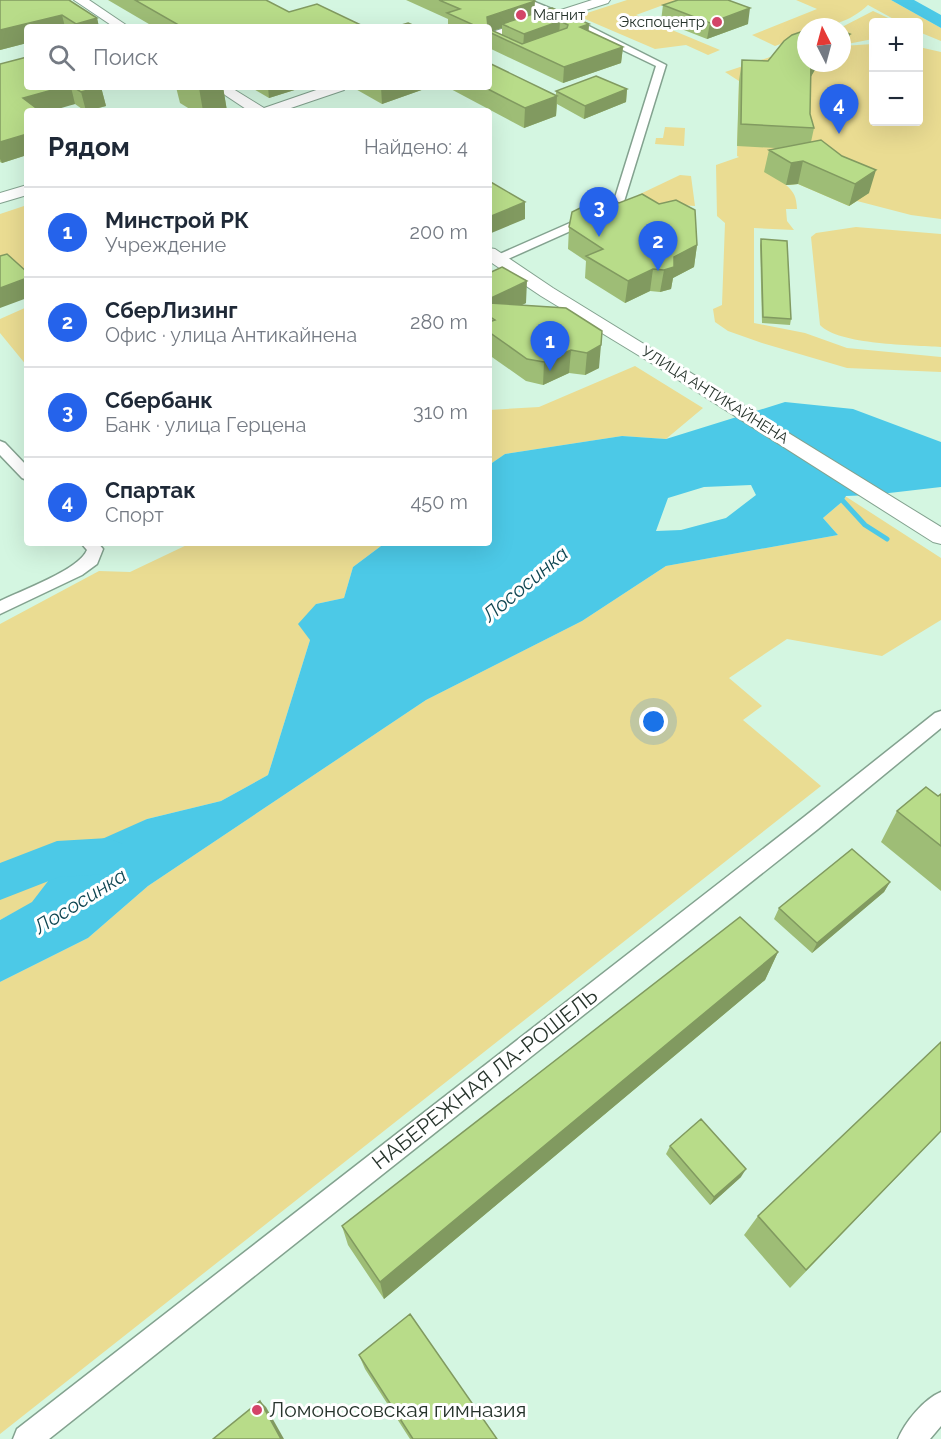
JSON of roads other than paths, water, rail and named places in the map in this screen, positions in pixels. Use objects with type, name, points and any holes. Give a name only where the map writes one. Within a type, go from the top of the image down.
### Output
[{"type":"main road","points":[[80,0],[118,24]]},
{"type":"main road","points":[[492,40],[558,14],[604,0]]},
{"type":"main road","points":[[225,90],[254,108]]},
{"type":"main road","points":[[277,108],[330,90]]},
{"type":"main road","points":[[0,198],[24,191]]},
{"type":"main road","name":"УЛИЦА АНТИКАЙНЕНА","points":[[494,256],[547,292],[668,365],[941,537]]},
{"type":"street","points":[[494,256],[618,206],[661,65],[558,14],[523,0]]},
{"type":"street","points":[[0,446],[24,472]]},
{"type":"street","points":[[0,608],[76,571],[91,560],[92,546]]},
{"type":"street","name":"НАБЕРЕЖНАЯ ЛА-РОШЕЛЬ","points":[[27,1439],[783,845],[941,718]]},
{"type":"street","points":[[912,1439],[941,1406]]},
{"type":"water","points":[[891,0],[914,0],[941,15],[941,28]]},
{"type":"water","points":[[785,402],[853,409],[941,442],[941,487],[846,496],[823,518],[838,535],[666,566],[582,621],[426,700],[148,886],[88,938],[0,982],[0,920],[32,902],[58,868],[57,859],[147,819],[221,801],[268,775],[310,640],[298,624],[316,604],[344,598],[353,567],[381,546],[492,546],[492,463],[505,454],[622,436],[666,439]],"holes":[[[751,485],[756,495],[726,518],[681,530],[656,531],[668,498],[704,487]]]},
{"type":"waterway","points":[[843,501],[865,525],[887,539]]},
{"type":"waterway","name":"Лососинка","points":[[0,882],[57,859],[108,856]]},
{"type":"place","name":"Магнит","points":[[521,15]]},
{"type":"place","name":"Экспоцентр","points":[[717,22]]},
{"type":"place","name":"Спартак","points":[[839,134]]},
{"type":"place","name":"Сбербанк","points":[[599,237]]},
{"type":"place","name":"СберЛизинг","points":[[658,271]]},
{"type":"place","name":"Минстрой РК","points":[[550,371]]},
{"type":"place","name":"Ломоносовская гимназия","points":[[257,1410]]}]
